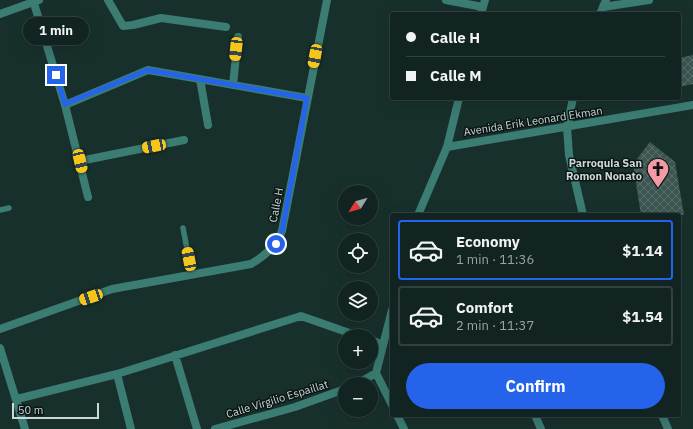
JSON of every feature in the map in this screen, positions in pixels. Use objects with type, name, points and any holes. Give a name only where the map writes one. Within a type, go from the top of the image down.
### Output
[{"type":"street","points":[[108,0],[123,26],[161,18],[226,27]]},
{"type":"street","name":"Calle H","points":[[0,329],[112,289],[251,264],[264,256],[276,244],[282,231],[326,0]]},
{"type":"street","points":[[446,0],[483,7]]},
{"type":"street","points":[[603,7],[649,0]]},
{"type":"street","points":[[0,14],[36,1],[65,104],[88,197]]},
{"type":"street","points":[[233,85],[238,37]]},
{"type":"street","points":[[65,104],[148,70],[307,98]]},
{"type":"street","points":[[200,79],[208,125]]},
{"type":"street","points":[[419,213],[447,147],[459,100]]},
{"type":"street","points":[[573,100],[568,127],[569,155],[583,213]]},
{"type":"street","name":"Avenida Erik Leonard Ekman","points":[[447,147],[693,105]]},
{"type":"street","points":[[80,161],[184,140]]},
{"type":"street","points":[[17,399],[117,374],[301,316],[338,329]]},
{"type":"street","points":[[390,318],[376,373],[390,401]]},
{"type":"street","points":[[378,343],[383,345]]},
{"type":"street","points":[[0,348],[17,399],[25,429]]},
{"type":"street","points":[[176,355],[197,429]]},
{"type":"street","points":[[369,377],[376,373]]},
{"type":"street","points":[[117,374],[131,429]]},
{"type":"street","name":"Calle Virgilio Espaillat","points":[[219,428],[295,407],[338,392]]},
{"type":"street","points":[[398,417],[404,429]]},
{"type":"street","points":[[535,417],[542,429]]},
{"type":"street","points":[[663,417],[668,429]]},
{"type":"lane","points":[[0,210],[9,208]]},
{"type":"lane","points":[[183,228],[192,275]]},
{"type":"building","points":[[693,55],[693,84],[681,87],[681,58]]},
{"type":"building","name":"Parroquia San Romon Nonato","points":[[650,142],[675,162],[684,215],[681,215],[681,213],[641,213],[633,164]]},
{"type":"place","name":"Parroquia San Romon Nonato","points":[[658,188]]},
{"type":"route","points":[[56,75],[65,104],[148,70],[307,98],[282,231],[276,244]]}]
